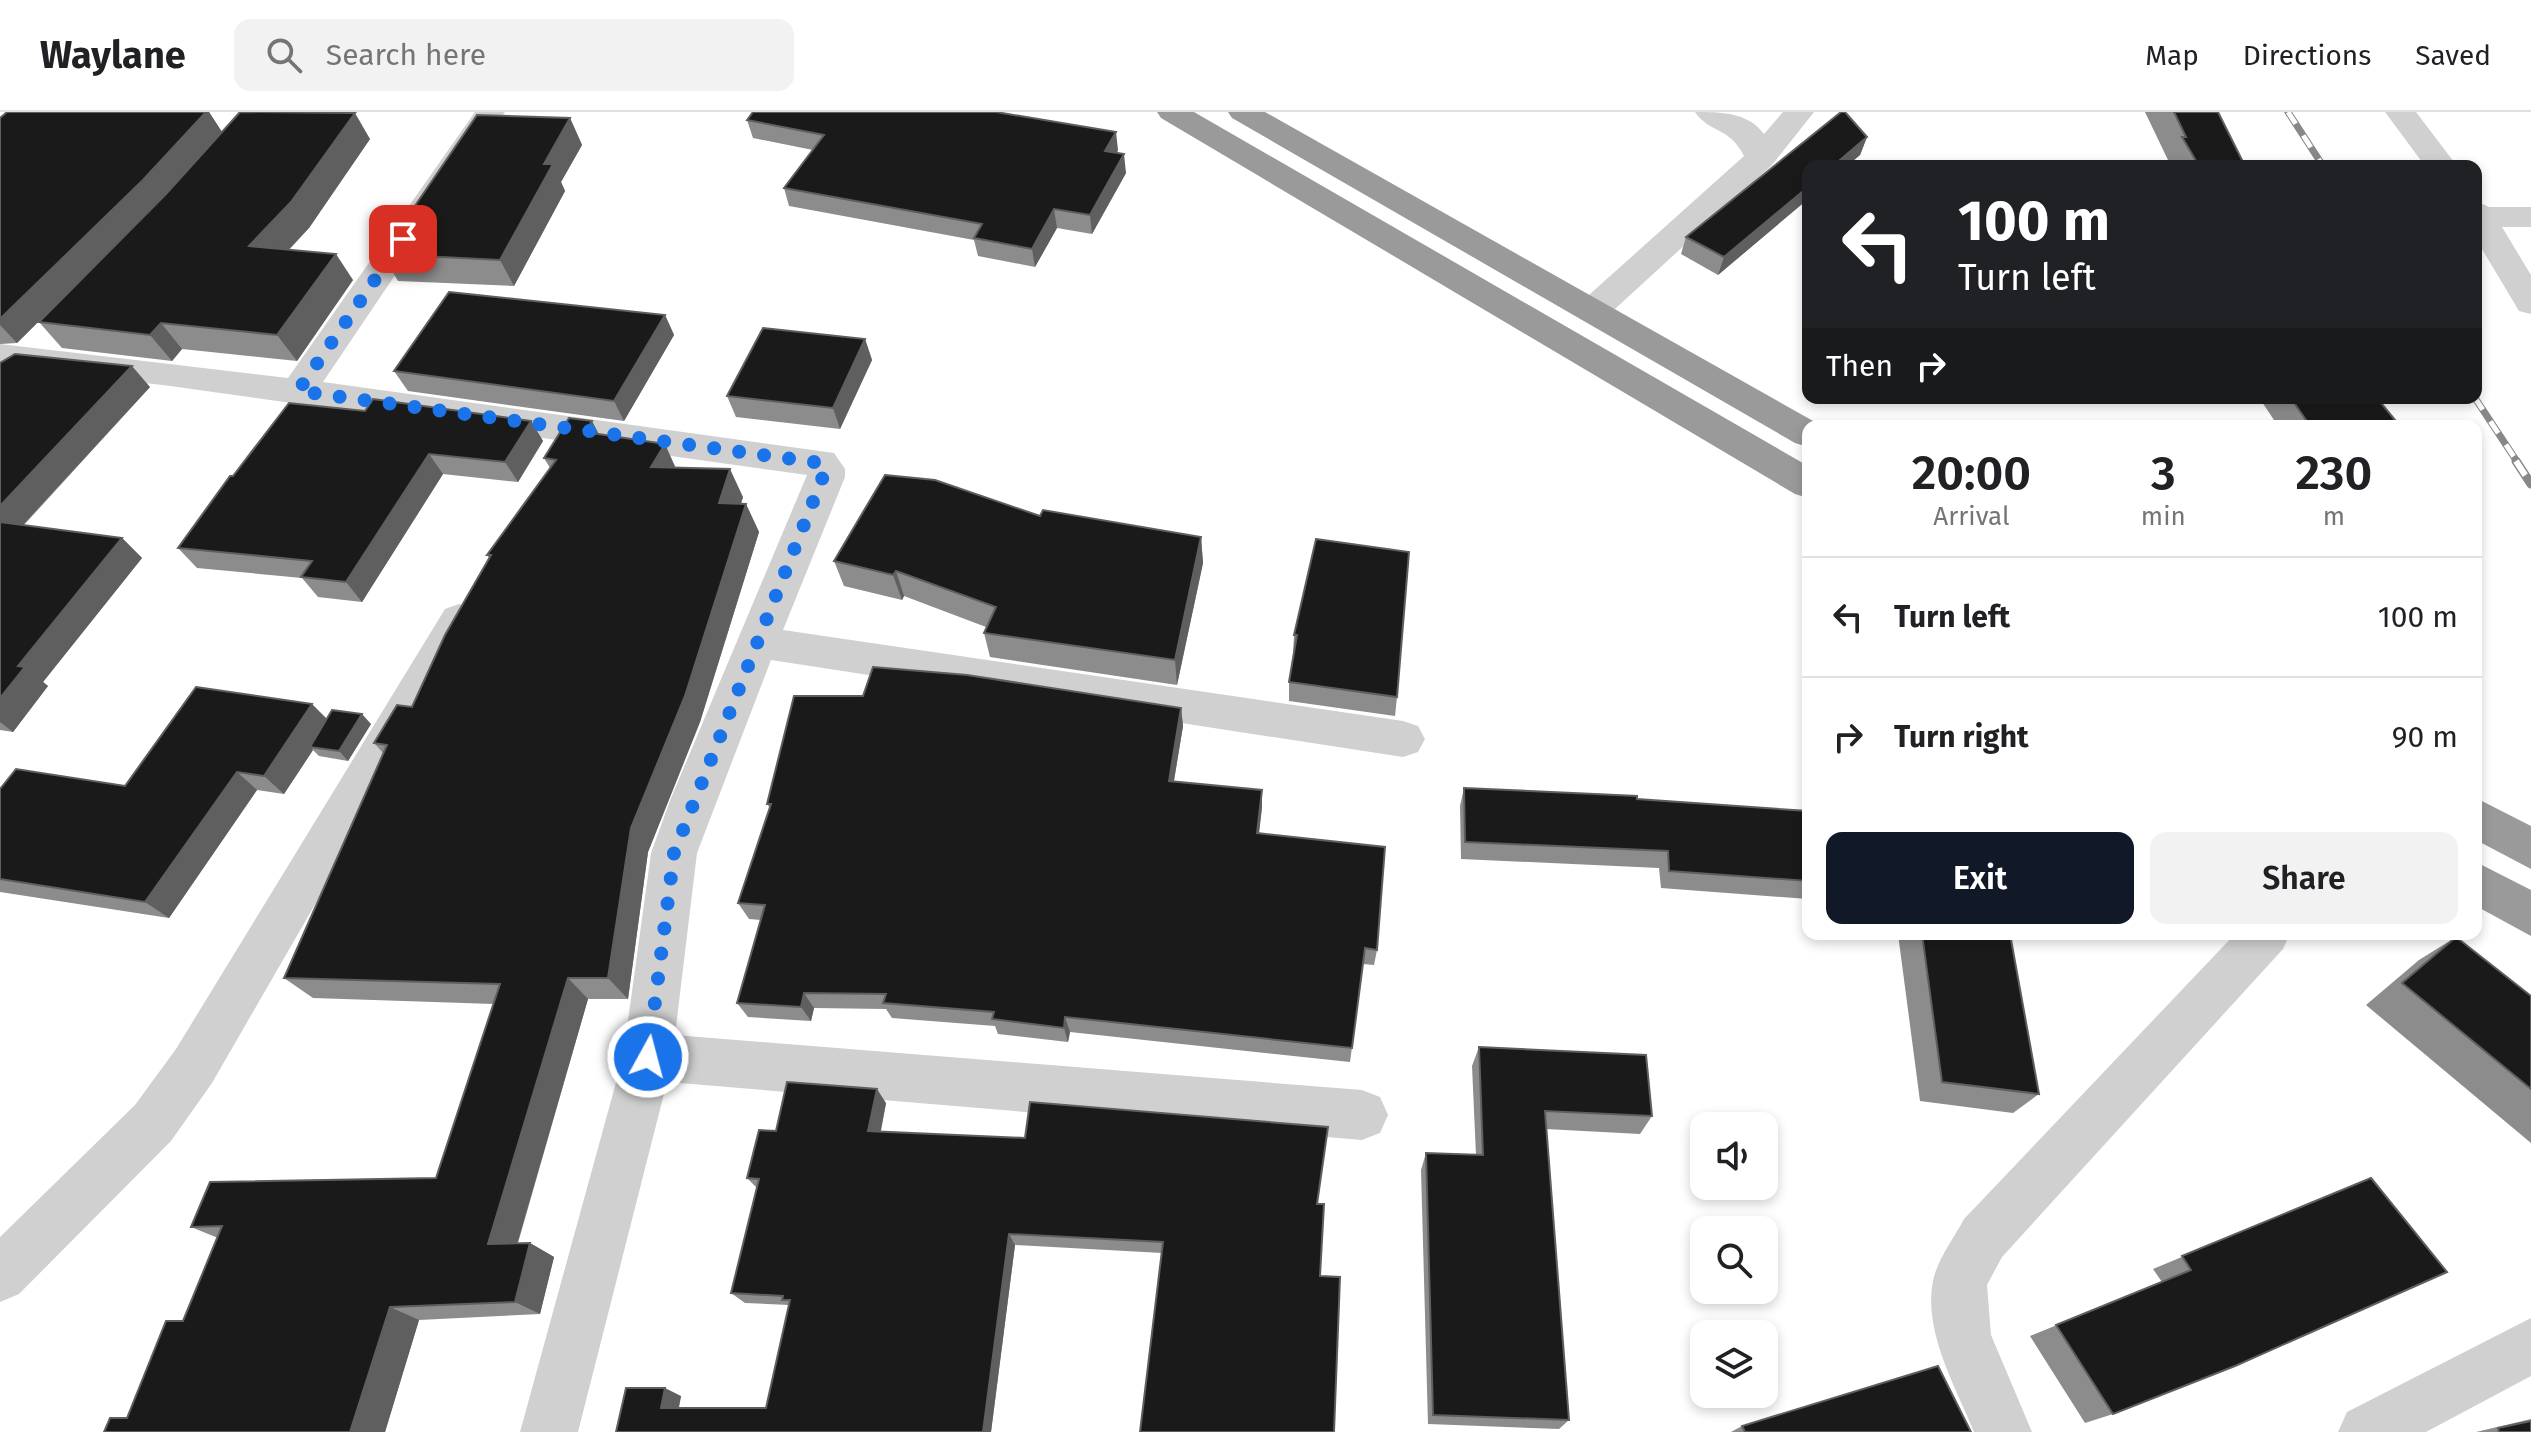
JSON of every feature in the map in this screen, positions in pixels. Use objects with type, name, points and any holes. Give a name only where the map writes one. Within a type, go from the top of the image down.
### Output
[{"type":"highway","points":[[1172,112],[1802,480]]},
{"type":"highway","points":[[1243,112],[1802,431]]},
{"type":"highway","points":[[2482,820],[2531,849]]},
{"type":"highway","points":[[2482,886],[2531,915]]},
{"type":"street","points":[[298,391],[490,112]]},
{"type":"street","points":[[1710,112],[1749,134],[1761,158]]},
{"type":"street","points":[[1592,311],[1761,158],[1799,112]]},
{"type":"street","points":[[2400,112],[2436,160]]},
{"type":"street","points":[[2482,214],[2531,217]]},
{"type":"street","points":[[2482,221],[2531,303]]},
{"type":"street","points":[[0,385],[25,349],[298,391],[821,463],[826,469],[674,853],[648,1057],[549,1432]]},
{"type":"street","points":[[549,469],[573,429]]},
{"type":"street","points":[[0,1275],[153,1123],[194,1066],[477,590]]},
{"type":"street","points":[[757,642],[1403,739]]},
{"type":"street","points":[[2003,1432],[1963,1335],[1960,1282],[1965,1271],[1983,1238],[2260,940]]},
{"type":"street","points":[[648,1057],[1362,1115]]},
{"type":"street","points":[[2381,1429],[2531,1346]]},
{"type":"building","points":[[7,112],[206,112],[143,180],[0,319],[0,118]]},
{"type":"building","points":[[240,112],[355,113],[291,202],[249,246],[336,254],[277,335],[161,323],[150,335],[39,322],[166,194]]},
{"type":"building","points":[[753,112],[996,112],[1116,132],[1105,151],[1124,154],[1090,215],[1054,209],[1032,249],[974,238],[982,224],[784,188],[824,135],[747,120]]},
{"type":"building","points":[[1841,112],[1845,112],[1867,137],[1840,160],[1802,160],[1802,192],[1724,257],[1686,237]]},
{"type":"building","points":[[2174,112],[2218,112],[2242,160],[2195,160],[2182,137],[2186,137]]},
{"type":"building","points":[[477,115],[570,118],[544,164],[553,164],[500,260],[382,254]]},
{"type":"building","points":[[449,292],[665,315],[614,401],[394,371]]},
{"type":"building","points":[[763,328],[865,339],[833,408],[727,396]]},
{"type":"building","points":[[15,354],[132,366],[0,506],[0,363]]},
{"type":"building","points":[[373,399],[531,421],[505,462],[429,454],[346,582],[301,577],[312,561],[178,548],[230,476],[289,403],[365,411]]},
{"type":"building","points":[[2295,404],[2382,404],[2395,420],[2306,420]]},
{"type":"building","points":[[569,418],[592,421],[585,432],[665,444],[651,467],[730,469],[719,503],[746,504],[685,696],[631,828],[608,978],[568,978],[488,1244],[530,1243],[515,1302],[390,1307],[350,1432],[104,1432],[110,1418],[127,1418],[166,1321],[183,1321],[222,1226],[191,1227],[210,1182],[436,1178],[500,984],[284,978],[387,745],[374,743],[397,705],[412,707],[445,635],[491,555],[487,555],[556,460],[544,458]]},
{"type":"building","points":[[885,475],[935,480],[1040,516],[1043,510],[1201,537],[1175,660],[984,633],[996,607],[896,571],[893,575],[834,561]]},
{"type":"building","points":[[0,522],[122,538],[18,666],[25,667],[0,698]]},
{"type":"building","points":[[1316,539],[1409,552],[1397,697],[1289,682],[1297,635],[1294,635]]},
{"type":"building","points":[[873,667],[967,675],[1181,708],[1169,781],[1262,790],[1257,833],[1385,847],[1377,950],[1365,948],[1352,1048],[1065,1017],[1064,1028],[992,1019],[994,1012],[883,1003],[886,994],[804,993],[801,1007],[737,1003],[765,905],[738,903],[771,804],[767,804],[794,696],[863,696]]},
{"type":"building","points":[[196,687],[312,704],[264,776],[237,772],[145,902],[0,879],[0,789],[16,769],[125,786]]},
{"type":"building","points":[[332,710],[362,714],[339,751],[310,747]]},
{"type":"building","points":[[1464,788],[1637,796],[1637,799],[1802,811],[1802,881],[1669,871],[1668,851],[1465,842]]},
{"type":"building","points":[[1923,940],[2011,940],[2039,1094],[1942,1082]]},
{"type":"building","points":[[2452,940],[2460,940],[2531,996],[2531,1089],[2402,983]]},
{"type":"building","points":[[1479,1047],[1646,1055],[1652,1116],[1545,1111],[1569,1420],[1433,1415],[1426,1153],[1483,1155]]},
{"type":"building","points":[[787,1082],[877,1089],[868,1131],[1025,1138],[1030,1102],[1328,1127],[1317,1204],[1324,1204],[1320,1276],[1340,1277],[1334,1432],[1140,1432],[1163,1242],[1009,1234],[983,1432],[616,1432],[626,1388],[665,1388],[661,1408],[766,1408],[790,1300],[782,1300],[783,1296],[731,1293],[759,1179],[747,1178],[759,1130],[776,1131]]},
{"type":"building","points":[[2371,1178],[2447,1272],[2235,1366],[2113,1414],[2056,1325],[2191,1270],[2182,1256]]},
{"type":"building","points":[[1938,1366],[1971,1432],[1745,1432],[1742,1426]]},
{"type":"building","points":[[2531,1421],[2531,1432],[2499,1432],[2498,1428]]},
{"type":"railway","points":[[2288,112],[2319,160]]},
{"type":"railway","points":[[2479,404],[2518,463]]},
{"type":"railway","points":[[2516,461],[2531,484]]},
{"type":"route","points":[[403,239],[298,391],[821,463],[826,469],[826,477],[693,798],[674,853],[648,1057]]}]
